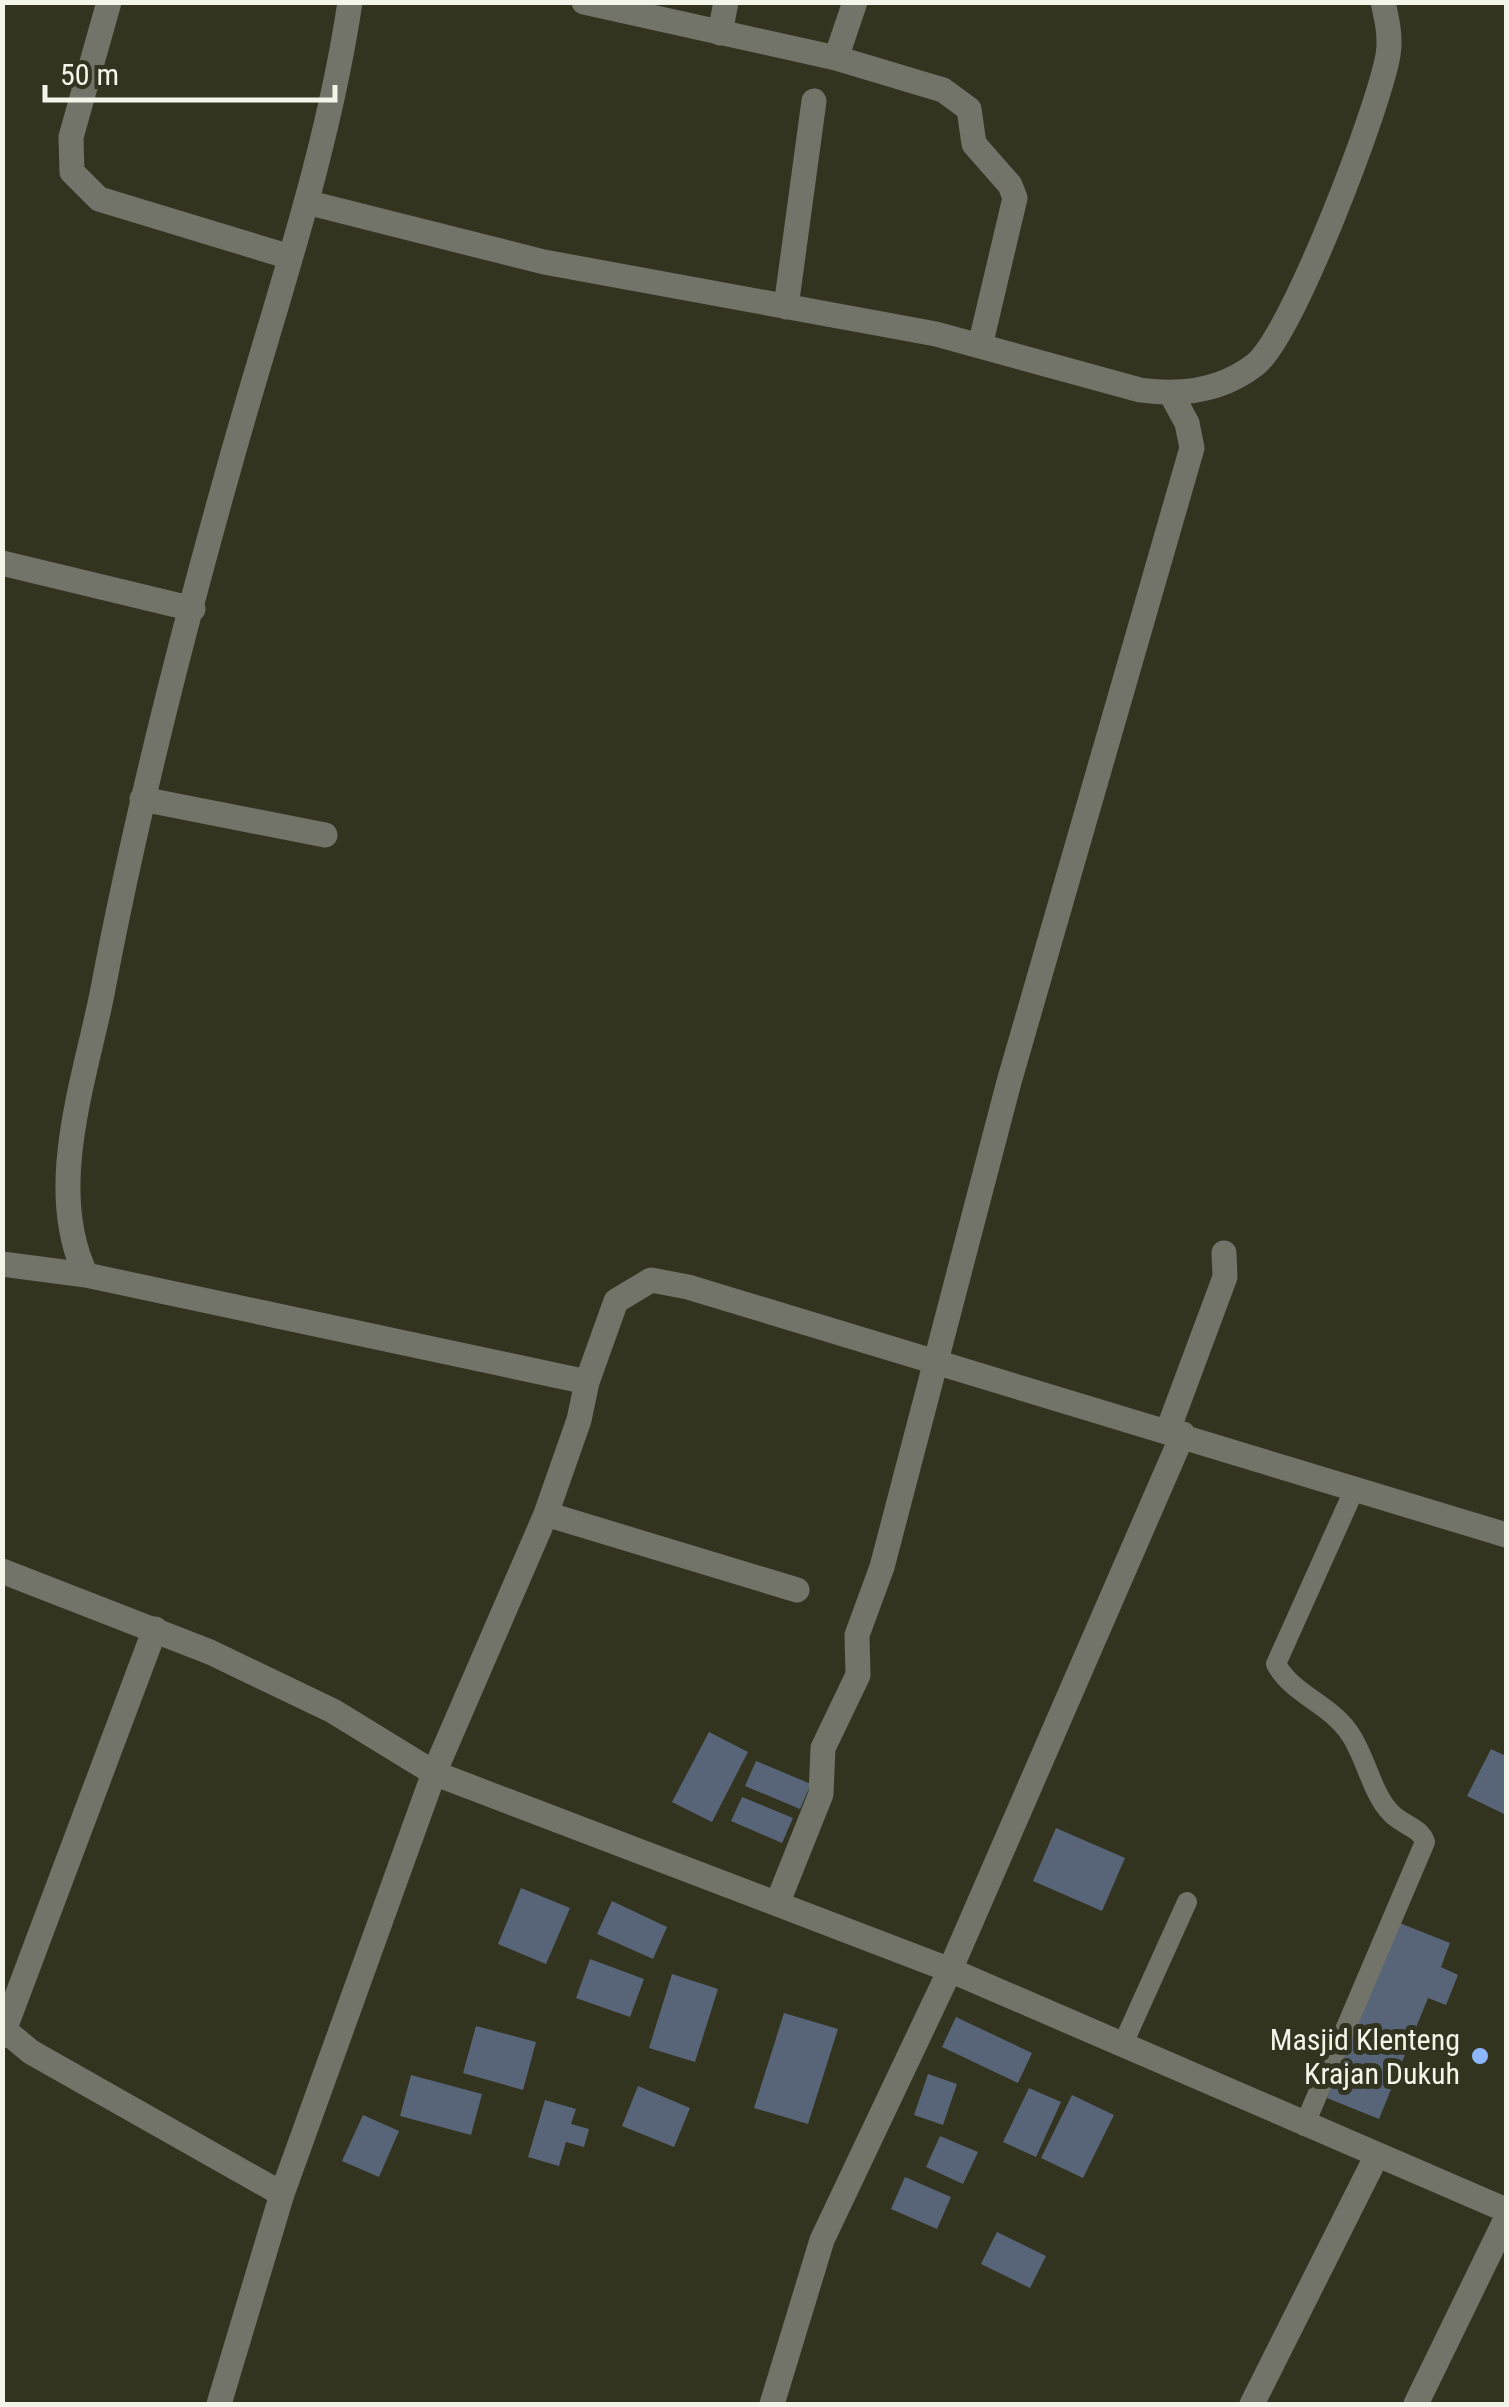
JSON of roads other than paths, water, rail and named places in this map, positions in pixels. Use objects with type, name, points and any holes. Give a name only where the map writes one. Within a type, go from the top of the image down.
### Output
[{"type":"street","points":[[108,2],[70,136],[72,172],[100,199],[290,257]]},
{"type":"street","points":[[86,1275],[71,1244],[68,1181],[142,799],[306,202],[350,2]]},
{"type":"street","points":[[584,2],[836,58],[943,90],[962,100],[969,109],[974,144],[1010,185],[1016,198],[980,346]]},
{"type":"street","points":[[720,33],[726,2]]},
{"type":"street","points":[[836,58],[855,2]]},
{"type":"street","points":[[306,202],[544,262],[980,346],[1140,390],[1171,394],[1230,381],[1260,361],[1284,323],[1320,249],[1383,77],[1389,26],[1383,2]]},
{"type":"street","points":[[786,307],[814,101]]},
{"type":"street","points":[[777,1904],[821,1794],[818,1779],[824,1748],[858,1676],[857,1635],[904,1492],[933,1360],[1192,448],[1187,422],[1171,394]]},
{"type":"street","points":[[2,563],[193,609]]},
{"type":"street","points":[[142,799],[325,835]]},
{"type":"street","points":[[772,2404],[822,2240],[950,1970],[1176,1432],[1226,1277],[1224,1253]]},
{"type":"street","points":[[2,1264],[86,1275],[586,1382]]},
{"type":"street","points":[[219,2404],[282,2194],[434,1773],[546,1514],[579,1420],[586,1382],[616,1301],[651,1280],[688,1287],[1506,1535]]},
{"type":"street","points":[[546,1514],[797,1590]]},
{"type":"street","points":[[2,1571],[155,1629],[333,1711],[434,1773],[950,1970],[1506,2210]]},
{"type":"street","points":[[155,1629],[3,2031],[31,2052],[282,2194]]},
{"type":"street","points":[[1252,2404],[1376,2157]]},
{"type":"street","points":[[1416,2404],[1506,2219]]},
{"type":"lane","points":[[1304,2126],[1425,1842],[1422,1832],[1388,1810],[1350,1732],[1330,1710],[1285,1680],[1276,1664],[1355,1488]]},
{"type":"lane","points":[[1122,2046],[1187,1902]]},
{"type":"place","name":"Masjid Klenteng Krajan Dukuh","points":[[1480,2056]]}]
